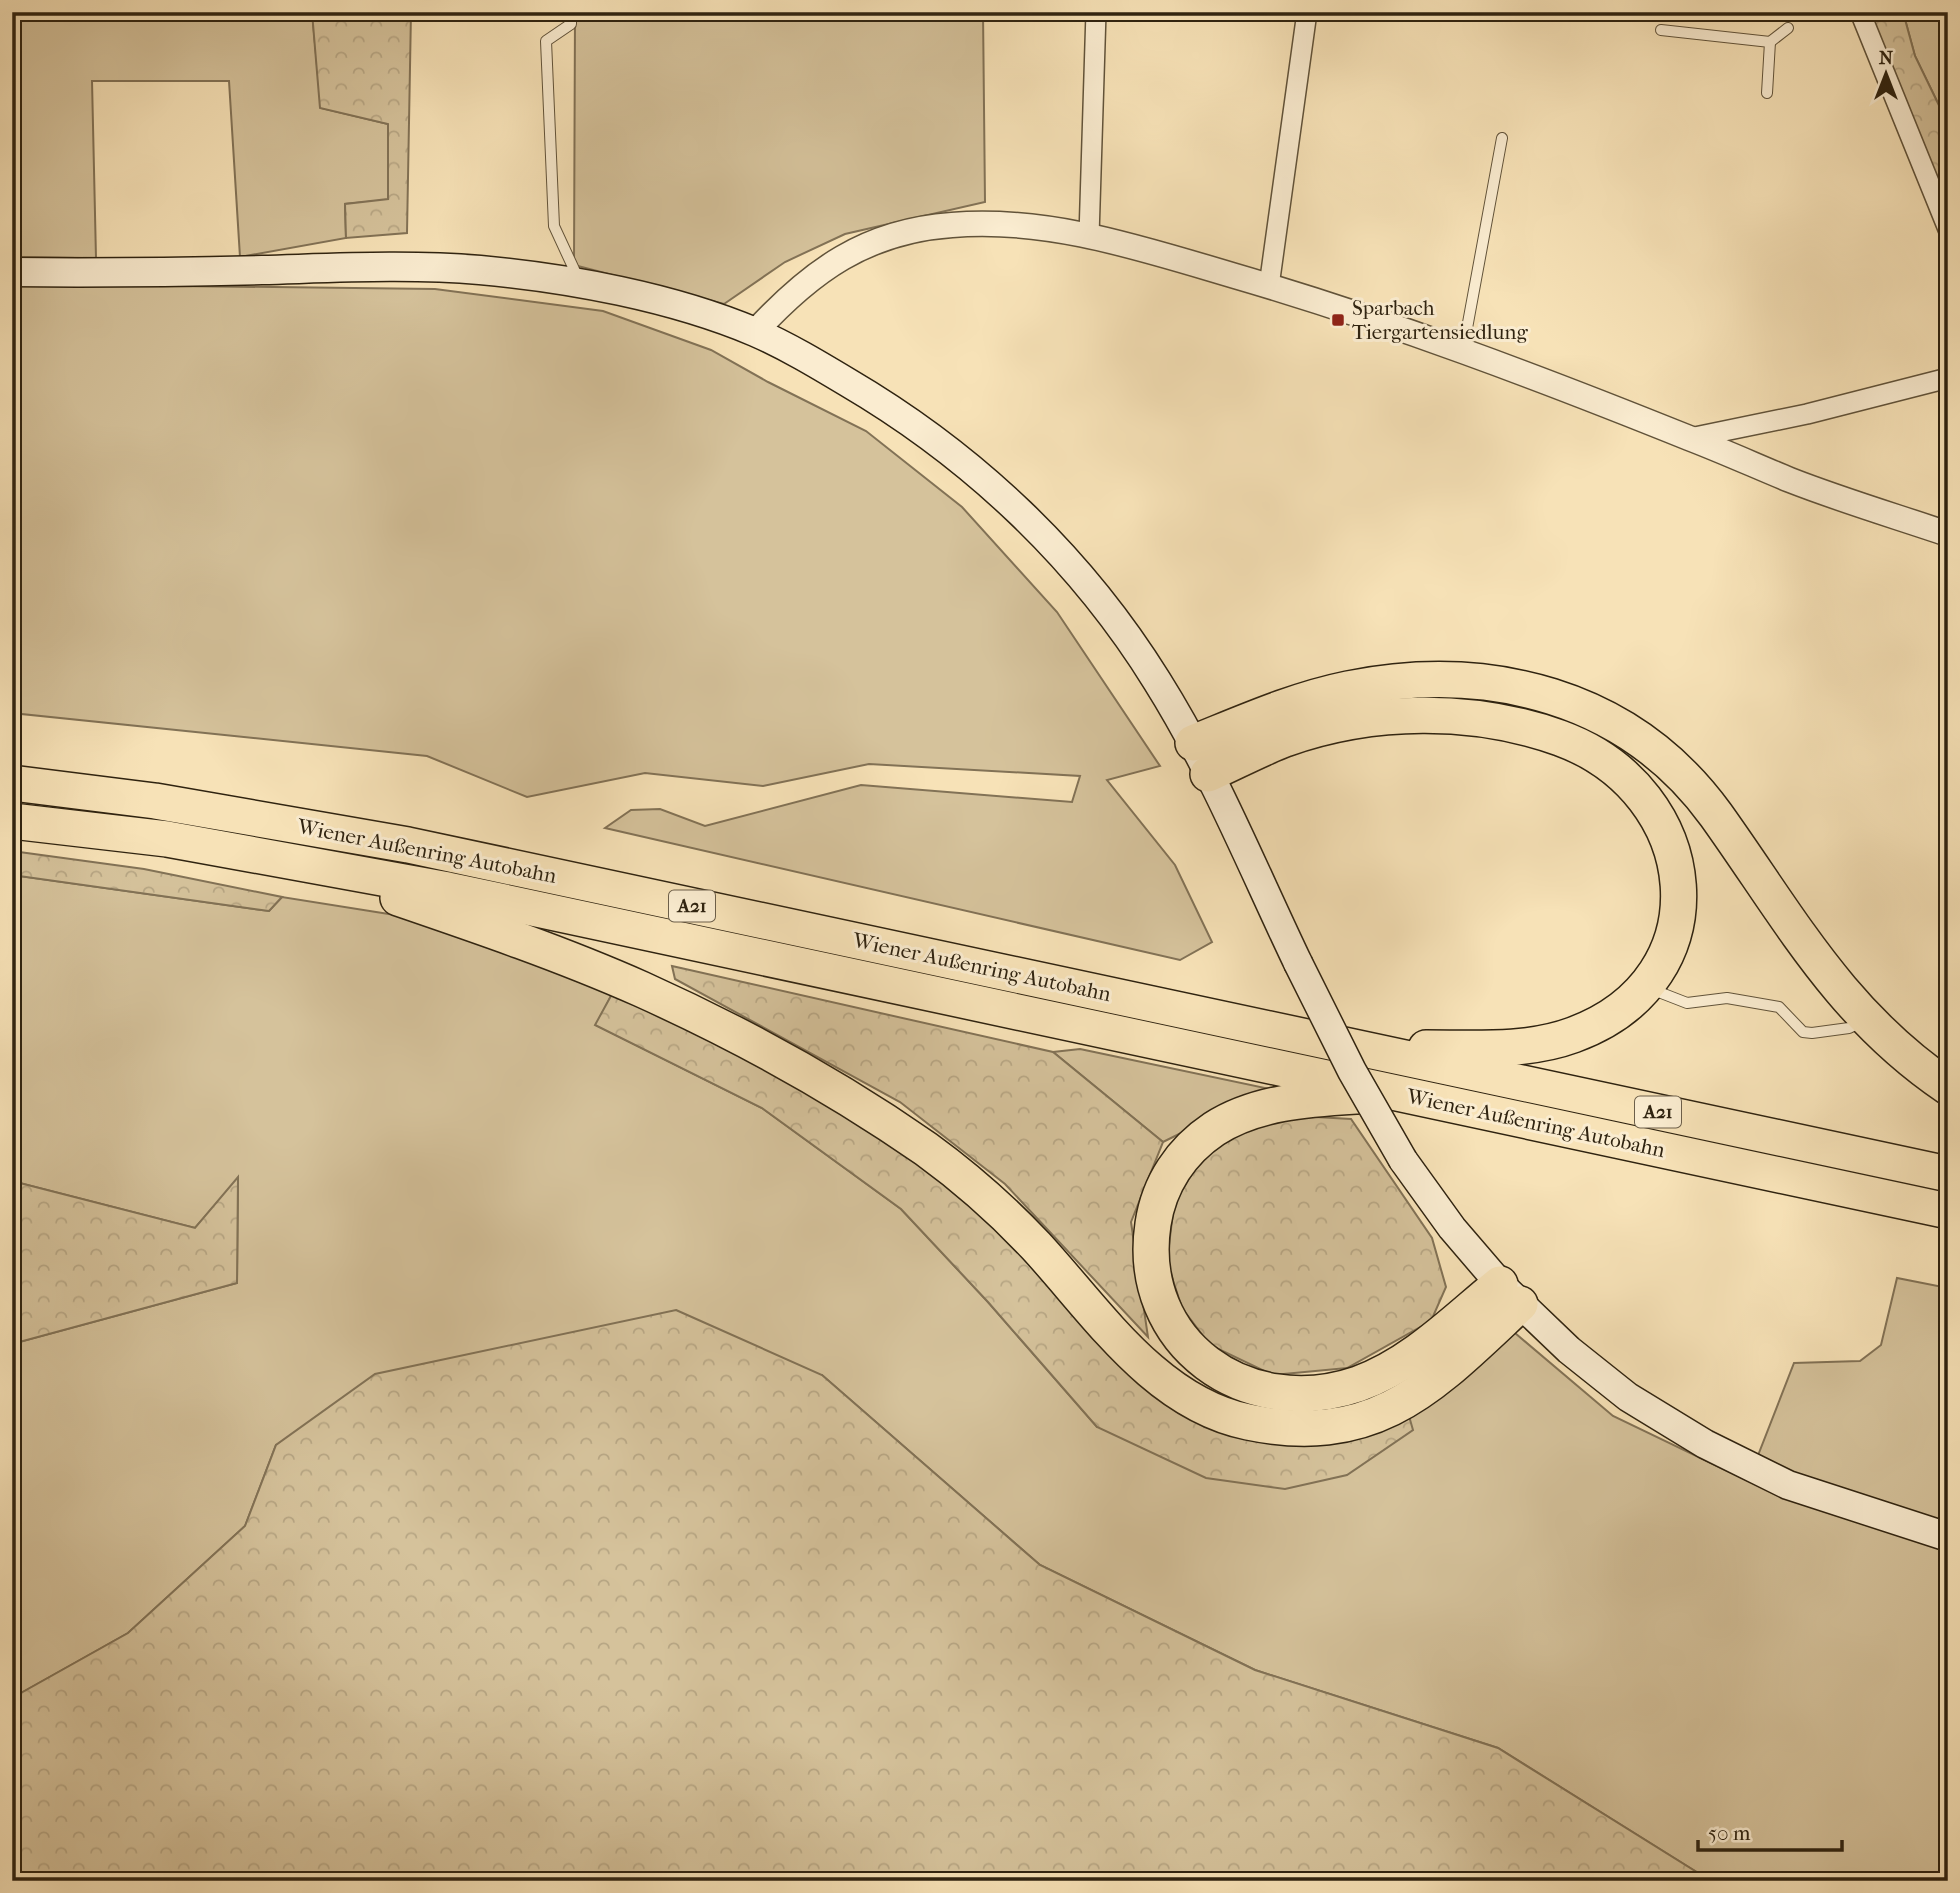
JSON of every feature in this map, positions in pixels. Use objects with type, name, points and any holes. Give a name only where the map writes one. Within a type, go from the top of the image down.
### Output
[{"type":"highway","points":[[1193,743],[1302,701],[1347,689],[1390,683],[1458,681],[1514,685],[1591,710],[1655,750],[1684,776],[1714,813],[1829,977],[1891,1044],[1948,1087]]},
{"type":"highway","points":[[1208,774],[1283,740],[1329,726],[1367,719],[1454,716],[1525,728],[1562,739],[1593,754],[1640,792],[1657,816],[1669,838],[1677,863],[1677,915],[1665,953],[1644,986],[1625,1007],[1601,1023],[1540,1044],[1501,1048],[1369,1049]]},
{"type":"highway","name":"Wiener Außenring Autobahn","points":[[12,783],[155,801],[408,845],[1948,1174]]},
{"type":"highway","name":"Wiener Außenring Autobahn","points":[[12,821],[167,839],[279,857],[462,893],[1948,1211]]},
{"type":"highway","points":[[279,857],[468,922],[641,989],[812,1076],[886,1122],[963,1177],[1036,1246],[1122,1344],[1154,1373],[1183,1394],[1243,1421],[1273,1427],[1325,1428],[1352,1423],[1405,1402],[1432,1385],[1510,1294]]},
{"type":"highway","points":[[1394,1093],[1306,1099],[1271,1106],[1244,1114],[1216,1128],[1193,1145],[1162,1188],[1155,1210],[1150,1262],[1165,1314],[1179,1336],[1198,1357],[1222,1374],[1273,1392],[1303,1394],[1346,1387],[1387,1371],[1510,1294]]},
{"type":"main road","points":[[12,272],[131,273],[432,268],[492,271],[581,284],[648,298],[755,332],[812,360],[877,399],[931,435],[990,484],[1043,534],[1087,582],[1158,682],[1193,743],[1352,1071],[1403,1160],[1452,1228],[1510,1294],[1569,1350],[1628,1397],[1705,1444],[1787,1485],[1948,1537]]},
{"type":"street","points":[[1089,236],[1096,12]]},
{"type":"street","points":[[1269,286],[1307,12]]},
{"type":"street","points":[[1860,12],[1948,229]]},
{"type":"street","points":[[755,332],[810,279],[870,242],[904,232],[949,225],[989,223],[1089,236],[1269,286],[1463,350],[1792,480],[1948,534]]},
{"type":"street","points":[[1690,438],[1807,414],[1948,378]]},
{"type":"lane","points":[[571,12],[571,24],[546,41],[554,226],[581,284]]},
{"type":"lane","points":[[1661,30],[1770,42],[1788,28]]},
{"type":"lane","points":[[1767,93],[1770,42]]},
{"type":"lane","points":[[1463,350],[1502,138]]},
{"type":"lane","points":[[1644,986],[1687,1003],[1727,998],[1779,1007],[1803,1032],[1849,1028],[1867,1019]]},
{"type":"green space","points":[[12,12],[312,12],[321,108],[388,124],[388,200],[345,204],[346,238],[240,257],[229,81],[92,81],[96,258],[12,257]]},
{"type":"green space","points":[[312,12],[411,12],[407,233],[346,238],[345,204],[388,199],[388,124],[320,108]]},
{"type":"green space","points":[[575,12],[983,12],[985,202],[845,234],[785,262],[724,304],[574,265]]},
{"type":"green space","points":[[1870,12],[1903,12],[1915,56],[1948,124],[1948,208]]},
{"type":"green space","points":[[1903,12],[1948,12],[1948,124],[1915,56]]},
{"type":"green space","points":[[12,284],[435,289],[603,311],[711,350],[866,431],[962,507],[1057,612],[1160,766],[1107,780],[1175,865],[1212,942],[1180,960],[605,828],[631,810],[660,809],[705,826],[861,785],[1072,802],[1080,776],[869,764],[763,786],[645,773],[527,797],[427,756],[12,713]]},
{"type":"green space","points":[[12,851],[144,869],[282,897],[269,911],[12,875]]},
{"type":"green space","points":[[12,875],[269,911],[282,897],[420,919],[612,994],[596,1025],[762,1108],[901,1209],[988,1302],[1097,1427],[1409,1416],[1515,1333],[1613,1416],[1748,1481],[1794,1363],[1860,1361],[1881,1345],[1897,1278],[1948,1288],[1948,1881],[1711,1881],[1498,1748],[1255,1670],[1040,1565],[822,1375],[276,1445],[245,1526],[128,1633],[12,1698],[12,1344],[237,1283],[238,1179],[195,1228],[12,1181]]},
{"type":"green space","points":[[672,966],[1053,1052],[1163,1142],[1131,1222],[1148,1337],[1005,1184],[900,1102],[675,979]]},
{"type":"green space","points":[[612,994],[796,1078],[970,1196],[1223,1426],[1409,1416],[1413,1430],[1347,1475],[1285,1489],[1206,1478],[1097,1427],[988,1302],[901,1209],[762,1108],[595,1025]]},
{"type":"green space","points":[[1080,1049],[1270,1089],[1163,1142],[1053,1052]]},
{"type":"green space","points":[[1298,1116],[1351,1119],[1432,1238],[1446,1287],[1431,1321],[1347,1368],[1273,1375],[1210,1345],[1182,1308],[1167,1262],[1174,1204],[1200,1160],[1242,1130]]},
{"type":"green space","points":[[238,1177],[237,1283],[12,1344],[12,1181],[195,1228]]},
{"type":"green space","points":[[676,1310],[822,1375],[1040,1565],[1255,1670],[1498,1748],[1711,1881],[12,1881],[12,1698],[128,1633],[245,1526],[276,1445],[375,1374]]},
{"type":"place","name":"Sparbach Tiergartensiedlung","points":[[1338,320]]}]
